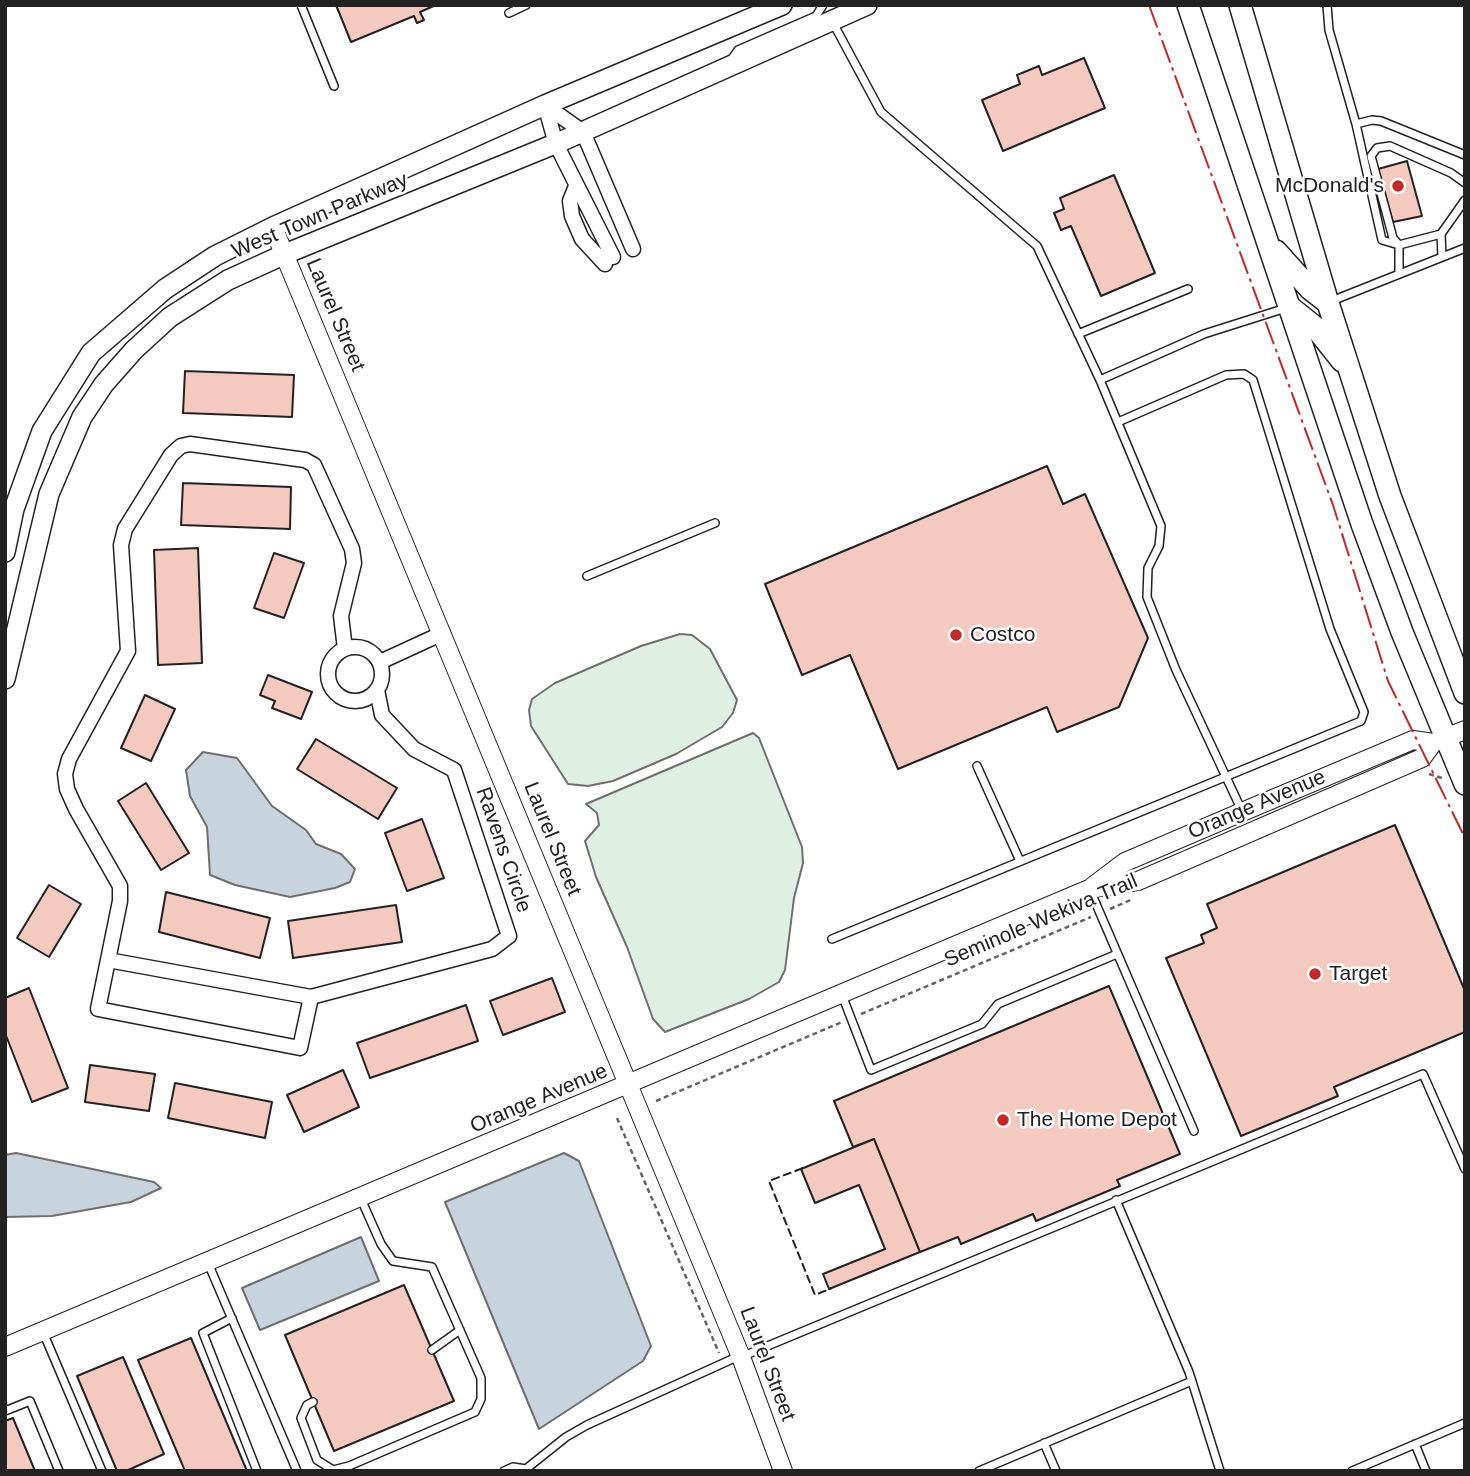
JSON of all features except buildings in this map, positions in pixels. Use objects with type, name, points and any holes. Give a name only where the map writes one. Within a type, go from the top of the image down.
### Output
[{"type":"main road","name":"West Town Parkway","points":[[5,552],[14,509],[42,431],[91,353],[165,289],[215,256],[274,227],[545,105],[782,5]]},
{"type":"main road","points":[[1188,5],[1362,524],[1438,740],[1465,783]]},
{"type":"main road","points":[[1240,5],[1328,303],[1390,496],[1465,693]]},
{"type":"main road","name":"West Town Parkway","points":[[5,679],[49,494],[82,416],[118,367],[170,317],[228,280],[285,254],[583,132],[723,68],[827,13],[857,8]]},
{"type":"main road","points":[[1270,244],[1310,289],[1328,303]]},
{"type":"main road","points":[[1290,307],[1315,327],[1350,371]]},
{"type":"street","points":[[545,105],[583,132],[633,249]]},
{"type":"street","points":[[545,105],[556,144],[609,261]]},
{"type":"street","name":"Laurel Street","points":[[274,227],[740,1357],[783,1471]]},
{"type":"street","points":[[311,997],[300,1048],[98,1009],[120,901],[120,886],[76,809],[67,789],[65,774],[69,759],[128,650],[121,545],[124,529],[171,455],[181,446],[190,444],[305,460],[314,465],[352,549],[354,563],[341,617],[345,649]]},
{"type":"street","points":[[377,690],[366,699],[339,696],[330,685],[328,671],[333,657],[345,649],[359,647],[372,652],[380,662],[443,633]]},
{"type":"street","name":"Ravens Circle","points":[[108,960],[311,997],[492,949],[509,936],[454,770],[414,749],[382,715],[377,690],[383,677],[380,662]]},
{"type":"street","name":"Orange Avenue","points":[[5,1347],[629,1086],[1089,889],[1125,862],[1242,812],[1413,740],[1438,740],[1465,730]]},
{"type":"street","name":"Orange Avenue","points":[[1089,889],[1138,881],[1422,758],[1438,740]]},
{"type":"lane","points":[[301,5],[334,86]]},
{"type":"lane","points":[[509,13],[526,5]]},
{"type":"lane","points":[[1327,5],[1329,30],[1356,124],[1382,240],[1399,245],[1441,234]]},
{"type":"lane","points":[[827,13],[881,112],[1037,246],[1100,380],[1161,526],[1159,546],[1148,568],[1147,597],[1242,812]]},
{"type":"lane","points":[[1356,124],[1381,121],[1465,155]]},
{"type":"lane","points":[[1399,274],[1399,245],[1393,238],[1371,156],[1377,148],[1390,146],[1451,173],[1465,183]]},
{"type":"lane","points":[[1442,257],[1441,234],[1465,200]]},
{"type":"lane","points":[[1328,303],[1465,248]]},
{"type":"lane","points":[[1078,334],[1188,289]]},
{"type":"lane","points":[[1100,380],[1204,334],[1290,307]]},
{"type":"lane","points":[[832,939],[1361,721],[1364,712],[1330,629],[1253,380],[1244,374],[1226,375],[1118,422]]},
{"type":"lane","points":[[587,576],[715,523]]},
{"type":"lane","points":[[977,765],[1020,861]]},
{"type":"lane","points":[[1089,889],[1194,1130]]},
{"type":"lane","points":[[842,995],[871,1070],[982,1024],[998,1004],[1117,954]]},
{"type":"lane","points":[[504,1471],[513,1467],[527,1470],[566,1437],[587,1425],[740,1357],[1423,1074],[1465,1169]]},
{"type":"lane","points":[[313,1402],[307,1405],[300,1418],[317,1461],[333,1470],[349,1466],[475,1412],[481,1399],[481,1378],[432,1267],[393,1261],[381,1244],[361,1198]]},
{"type":"lane","points":[[1116,1200],[1192,1381],[1220,1471]]},
{"type":"lane","points":[[208,1262],[297,1471]]},
{"type":"lane","points":[[232,1318],[202,1333],[257,1471]]},
{"type":"lane","points":[[432,1350],[460,1330]]},
{"type":"lane","points":[[43,1331],[102,1471]]},
{"type":"lane","points":[[979,1471],[1192,1381]]},
{"type":"lane","points":[[5,1411],[30,1401],[59,1471]]},
{"type":"lane","points":[[1352,1471],[1465,1423]]},
{"type":"lane","points":[[1044,1443],[1056,1471]]},
{"type":"lane","points":[[1415,1444],[1426,1471]]},
{"type":"path","points":[[1429,774],[1439,779]]},
{"type":"path","name":"Seminole Wekiva Trail","points":[[656,1101],[1137,897]]},
{"type":"path","points":[[617,1118],[715,1343]]},
{"type":"green space","points":[[680,634],[692,635],[710,649],[737,700],[733,713],[722,727],[676,754],[613,781],[588,786],[568,784],[531,726],[529,710],[532,699],[555,683],[641,646]]},
{"type":"green space","points":[[753,733],[759,738],[802,847],[803,863],[794,898],[785,970],[779,982],[749,999],[665,1032],[653,1019],[627,947],[596,877],[585,841],[599,825],[597,813],[586,804]]},
{"type":"shaded area","points":[[203,752],[237,758],[272,806],[306,830],[316,844],[341,854],[355,869],[350,882],[335,888],[290,897],[235,885],[210,875],[207,827],[190,796],[186,770]]},
{"type":"shaded area","points":[[16,1153],[154,1182],[161,1188],[131,1202],[52,1216],[5,1217],[5,1155]]},
{"type":"shaded area","points":[[564,1153],[579,1161],[651,1346],[643,1361],[539,1429],[445,1202]]},
{"type":"shaded area","points":[[361,1237],[379,1281],[260,1330],[242,1288]]},
{"type":"fence","points":[[803,1168],[769,1181],[815,1295],[832,1288]]},
{"type":"power","points":[[1149,5],[1333,505],[1388,681],[1465,838]]},
{"type":"place","name":"McDonald's","points":[[1398,186]]},
{"type":"place","name":"Costco","points":[[956,635]]},
{"type":"place","name":"Target","points":[[1315,974]]},
{"type":"place","name":"The Home Depot","points":[[1003,1120]]}]
